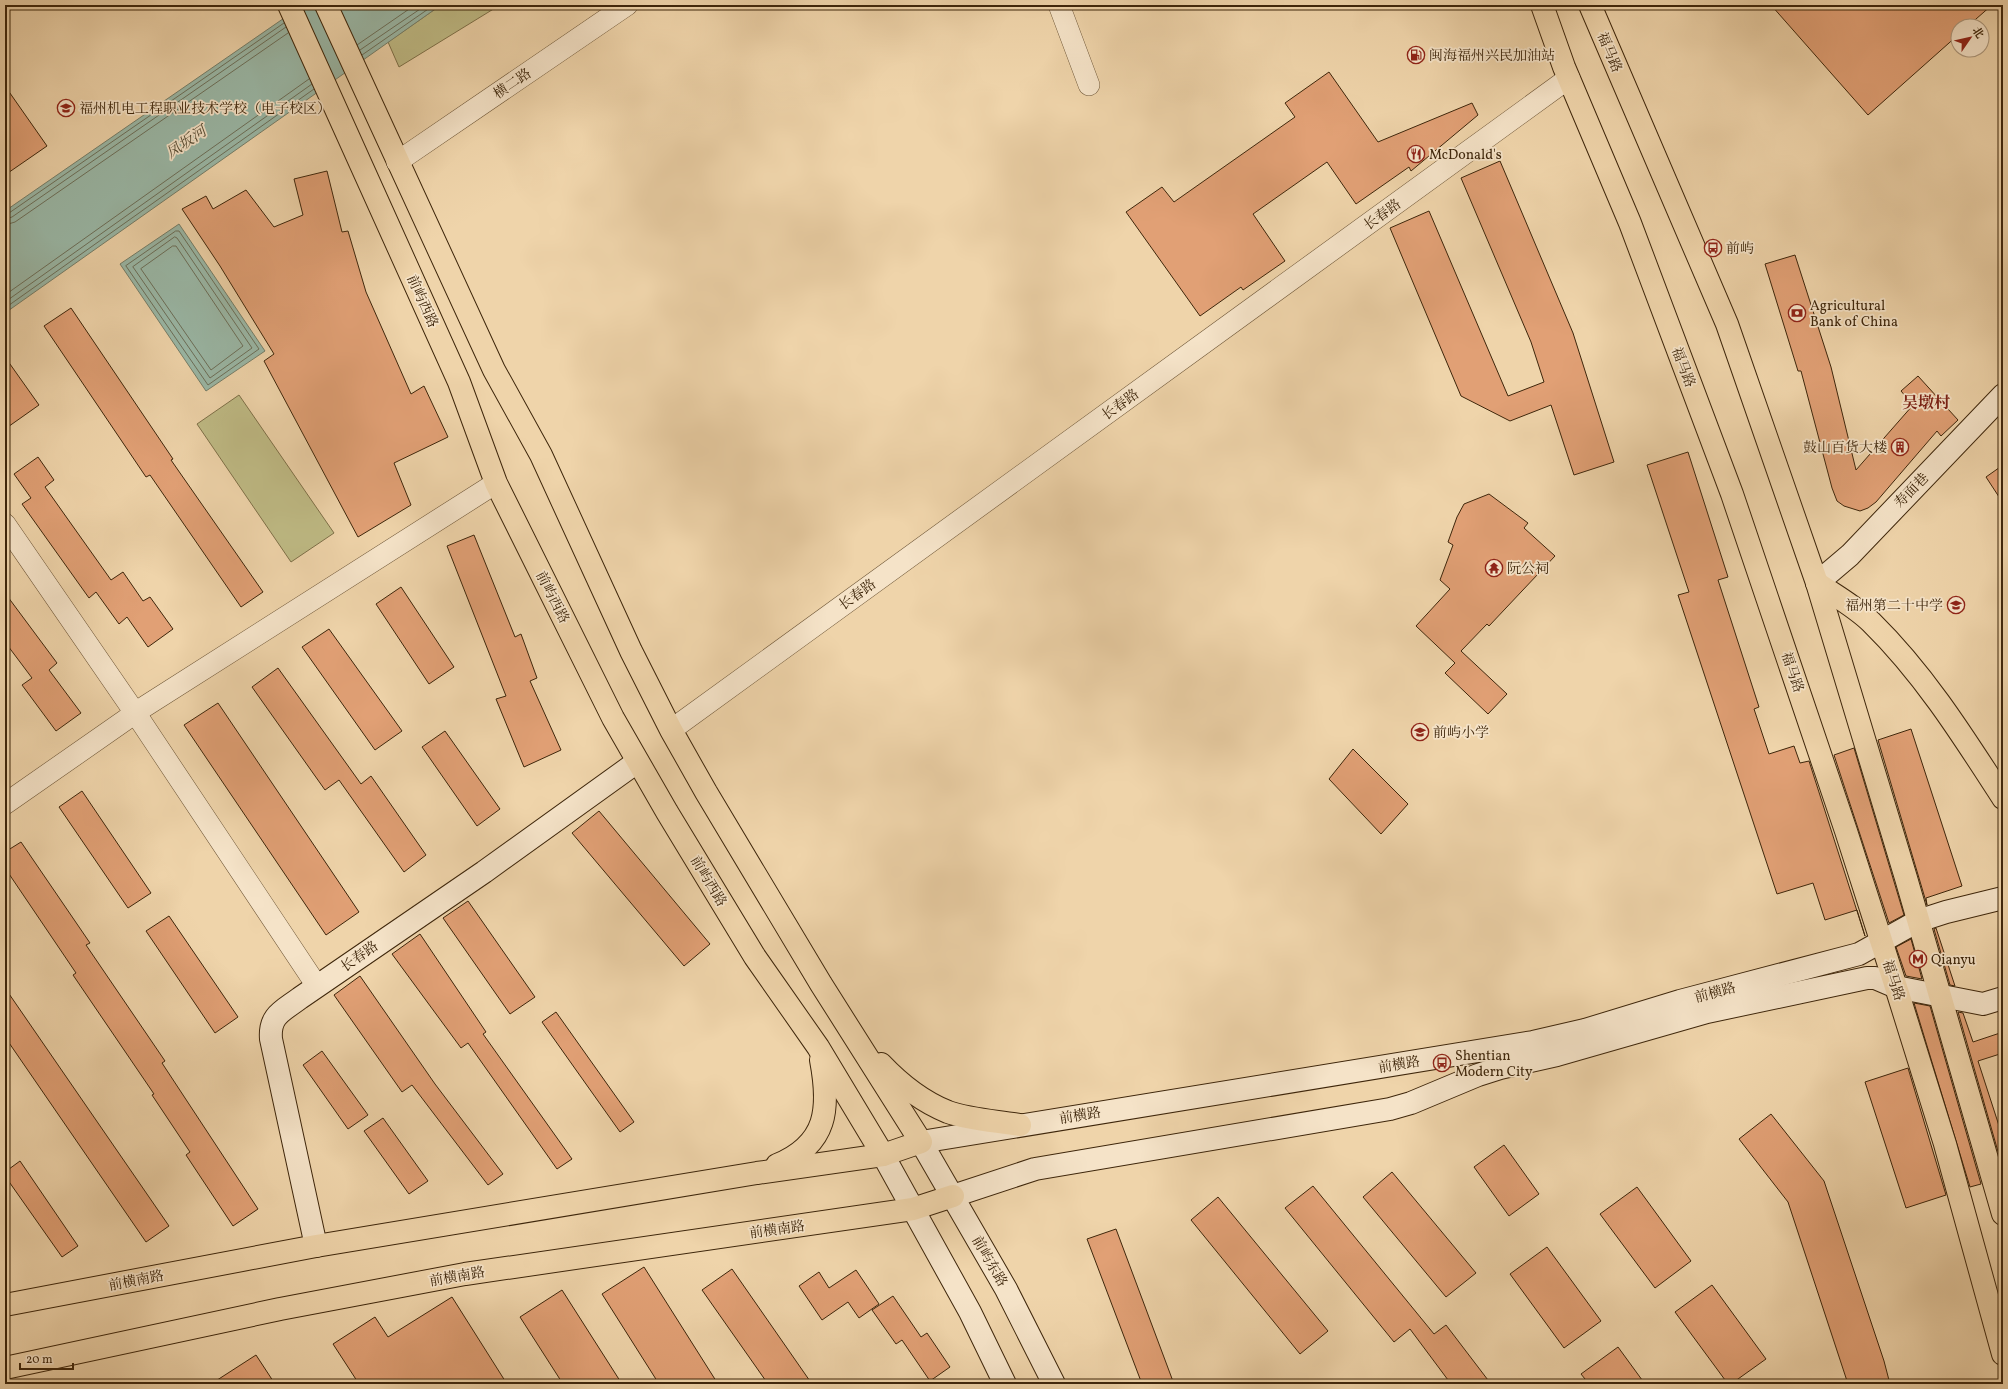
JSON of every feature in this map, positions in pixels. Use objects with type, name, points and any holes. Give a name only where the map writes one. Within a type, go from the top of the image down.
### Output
[{"type":"main road","name":"前屿西路","points":[[289,5],[459,382],[496,483],[610,711],[637,762],[755,957],[818,1047],[883,1155]]},
{"type":"main road","points":[[326,5],[494,370],[541,455],[631,651],[670,730],[822,984],[921,1142]]},
{"type":"main road","name":"福马路","points":[[1542,5],[1569,78],[1630,223],[1732,494],[1896,987],[1945,1144],[2003,1354]]},
{"type":"main road","name":"福马路","points":[[1590,5],[1728,324],[1817,583],[1918,921],[2003,1214]]},
{"type":"main road","name":"寿面巷","points":[[1817,583],[1850,555],[2003,395]]},
{"type":"main road","points":[[1817,583],[1870,621],[1915,670],[1948,714],[2003,798]]},
{"type":"main road","name":"长春路","points":[[316,1246],[270,1030],[272,1022],[276,1016],[317,986],[484,872],[637,762]]},
{"type":"main road","name":"前横路","points":[[921,1142],[1533,1042],[1585,1030],[1680,1001],[1859,954],[1882,943],[1918,921],[1946,912],[2003,898]]},
{"type":"main road","name":"前横路","points":[[953,1196],[1035,1169],[1390,1109],[1411,1103],[1478,1075],[1500,1068],[1557,1055],[1714,1011],[1867,978],[1875,978],[1896,987],[1940,997],[1983,1004],[2003,998]]},
{"type":"main road","points":[[822,984],[878,1060],[897,1080],[930,1103],[948,1112],[968,1117],[1020,1125]]},
{"type":"main road","points":[[757,1173],[786,1161],[803,1151],[817,1135],[822,1123],[826,1100],[818,1047]]},
{"type":"main road","name":"前横南路","points":[[5,1305],[316,1246],[757,1173],[883,1155],[921,1142]]},
{"type":"main road","name":"前屿东路","points":[[921,1142],[1006,1289],[1054,1384]]},
{"type":"main road","points":[[883,1155],[970,1312],[1005,1384]]},
{"type":"main road","name":"前横南路","points":[[5,1368],[280,1309],[465,1274],[913,1209],[953,1196]]},
{"type":"street","name":"横二路","points":[[397,162],[627,5]]},
{"type":"street","points":[[1059,5],[1089,85]]},
{"type":"street","name":"长春路","points":[[670,730],[1569,78]]},
{"type":"street","points":[[5,804],[135,714],[496,483]]},
{"type":"street","points":[[5,524],[135,714],[317,986]]},
{"type":"shaded area","points":[[441,5],[500,5],[399,67],[388,42]]},
{"type":"shaded area","points":[[239,395],[334,533],[291,562],[197,424]]},
{"type":"water","name":"凤坂河","points":[[303,5],[441,5],[5,313],[5,211]]},
{"type":"water","points":[[179,224],[265,351],[206,391],[120,264]]},
{"type":"building","points":[[1771,5],[1992,5],[1977,18],[1950,18],[1950,42],[1868,115]]},
{"type":"building","points":[[1329,72],[1378,142],[1472,103],[1478,115],[1411,171],[1409,167],[1356,204],[1327,162],[1253,214],[1285,261],[1243,290],[1241,287],[1200,316],[1126,212],[1162,187],[1174,202],[1295,117],[1285,103]]},
{"type":"building","points":[[5,86],[47,146],[5,175]]},
{"type":"building","points":[[1500,161],[1573,333],[1614,462],[1574,475],[1551,405],[1510,421],[1461,396],[1390,228],[1429,211],[1508,396],[1544,382],[1531,342],[1461,178]]},
{"type":"building","points":[[327,171],[342,232],[348,231],[366,292],[411,394],[424,386],[448,437],[394,463],[411,505],[358,537],[264,361],[274,354],[220,266],[182,209],[206,196],[213,209],[246,190],[274,227],[303,215],[294,179]]},
{"type":"building","points":[[1795,255],[1831,367],[1856,470],[1913,405],[1901,391],[1918,376],[1958,420],[1941,436],[1937,431],[1876,502],[1868,508],[1860,511],[1844,506],[1837,501],[1832,488],[1801,371],[1798,371],[1765,264]]},
{"type":"building","points":[[71,308],[173,459],[171,460],[263,592],[241,607],[150,475],[146,477],[44,326]]},
{"type":"building","points":[[5,357],[39,405],[5,429]]},
{"type":"building","points":[[1688,452],[1728,577],[1718,580],[1759,707],[1754,709],[1769,754],[1794,746],[1800,763],[1809,761],[1857,910],[1825,920],[1813,883],[1777,894],[1678,595],[1689,592],[1647,465]]},
{"type":"building","points":[[38,457],[54,480],[45,487],[111,580],[123,572],[143,601],[150,597],[173,629],[148,647],[127,617],[119,624],[96,592],[89,598],[22,504],[31,498],[14,474]]},
{"type":"building","points":[[2003,465],[2003,503],[1986,477]]},
{"type":"building","name":"阮公祠","points":[[1489,494],[1528,523],[1524,528],[1555,556],[1489,626],[1487,624],[1461,651],[1507,694],[1488,714],[1445,673],[1455,663],[1416,626],[1450,589],[1440,580],[1453,545],[1448,542],[1457,517],[1464,504]]},
{"type":"building","points":[[474,535],[515,637],[521,634],[537,678],[530,681],[561,750],[524,767],[496,699],[506,696],[447,546]]},
{"type":"building","points":[[401,587],[454,667],[429,684],[376,604]]},
{"type":"building","points":[[5,593],[57,663],[49,670],[81,713],[56,731],[22,685],[32,678],[5,642]]},
{"type":"building","points":[[329,629],[402,731],[375,750],[302,647]]},
{"type":"building","points":[[278,668],[361,784],[371,776],[426,855],[404,872],[339,780],[325,790],[252,687]]},
{"type":"building","points":[[218,703],[359,912],[326,935],[184,725]]},
{"type":"building","points":[[1911,729],[1962,886],[1926,898],[1927,905],[1878,740]]},
{"type":"building","points":[[445,731],[500,809],[477,826],[422,747]]},
{"type":"building","points":[[1854,748],[1904,915],[1889,923],[1834,755]]},
{"type":"building","points":[[1353,749],[1408,804],[1381,834],[1329,779]]},
{"type":"building","points":[[82,791],[151,893],[128,908],[59,807]]},
{"type":"building","points":[[599,811],[710,944],[684,966],[572,833]]},
{"type":"building","points":[[21,842],[90,943],[86,945],[165,1061],[162,1063],[258,1209],[233,1226],[186,1155],[190,1152],[152,1095],[154,1094],[73,975],[76,973],[5,868],[5,852]]},
{"type":"building","points":[[468,901],[535,997],[510,1014],[443,918]]},
{"type":"building","points":[[169,916],[238,1017],[215,1033],[146,931]]},
{"type":"building","points":[[1936,928],[1955,986],[1950,985],[1934,929]]},
{"type":"building","points":[[420,934],[486,1032],[483,1034],[572,1159],[557,1169],[468,1043],[461,1048],[392,954]]},
{"type":"building","points":[[1911,939],[1922,979],[1906,976],[1896,947]]},
{"type":"building","points":[[360,976],[435,1084],[503,1174],[488,1185],[412,1085],[402,1092],[334,995]]},
{"type":"building","points":[[5,988],[169,1226],[146,1242],[5,1037]]},
{"type":"building","points":[[1914,1003],[1930,1006],[1981,1184],[1970,1187]]},
{"type":"building","points":[[556,1012],[634,1122],[620,1132],[542,1022]]},
{"type":"building","points":[[1958,1012],[1963,1013],[1973,1042],[2003,1032],[2003,1053],[1978,1061],[2003,1138],[2003,1169]]},
{"type":"building","points":[[322,1051],[368,1115],[348,1129],[303,1065]]},
{"type":"building","points":[[1908,1068],[1946,1195],[1906,1208],[1865,1082]]},
{"type":"building","points":[[1771,1114],[1824,1181],[1884,1361],[1890,1384],[1848,1384],[1788,1202],[1739,1139]]},
{"type":"building","points":[[383,1118],[428,1181],[409,1194],[364,1131]]},
{"type":"building","points":[[1504,1145],[1539,1194],[1509,1216],[1474,1167]]},
{"type":"building","points":[[20,1161],[78,1246],[62,1257],[5,1176],[5,1172]]},
{"type":"building","points":[[1392,1172],[1476,1273],[1446,1297],[1363,1197]]},
{"type":"building","points":[[1313,1186],[1434,1334],[1446,1325],[1491,1384],[1451,1384],[1410,1329],[1394,1342],[1285,1208]]},
{"type":"building","points":[[1637,1187],[1691,1261],[1655,1288],[1600,1214]]},
{"type":"building","points":[[1218,1197],[1328,1331],[1300,1354],[1191,1220]]},
{"type":"building","points":[[1116,1229],[1174,1384],[1142,1384],[1087,1239]]},
{"type":"building","points":[[1547,1247],[1601,1321],[1564,1348],[1510,1274]]},
{"type":"building","points":[[644,1267],[718,1384],[659,1384],[602,1294]]},
{"type":"building","points":[[732,1269],[812,1384],[768,1384],[702,1290]]},
{"type":"building","points":[[856,1270],[879,1304],[859,1318],[848,1302],[822,1320],[799,1286],[819,1272],[829,1288]]},
{"type":"building","points":[[1712,1285],[1766,1359],[1731,1384],[1728,1384],[1675,1312]]},
{"type":"building","points":[[562,1290],[622,1384],[563,1384],[520,1317]]},
{"type":"building","points":[[893,1296],[921,1337],[927,1333],[950,1367],[930,1381],[902,1340],[896,1344],[872,1310]]},
{"type":"building","points":[[452,1297],[507,1384],[359,1384],[333,1344],[375,1317],[388,1337]]},
{"type":"building","points":[[1618,1347],[1645,1384],[1589,1384],[1581,1374]]},
{"type":"building","points":[[256,1355],[275,1384],[211,1384]]},
{"type":"place","name":"闽海福州兴民加油站","points":[[1416,55]]},
{"type":"place","name":"福州机电工程职业技术学校（电子校区）","points":[[66,108]]},
{"type":"place","name":"McDonald's","points":[[1416,154]]},
{"type":"place","name":"前屿","points":[[1713,248]]},
{"type":"place","name":"Agricultural Bank of China","points":[[1797,313]]},
{"type":"place","name":"鼓山百货大楼","points":[[1900,447]]},
{"type":"place","name":"阮公祠","points":[[1494,568]]},
{"type":"place","name":"福州第二十中学","points":[[1956,605]]},
{"type":"place","name":"前屿小学","points":[[1420,732]]},
{"type":"place","name":"Qianyu","points":[[1918,959]]},
{"type":"place","name":"Shentian Modern City","points":[[1442,1063]]},
{"type":"district","name":"吴墩村","points":[[1926,402]]}]
